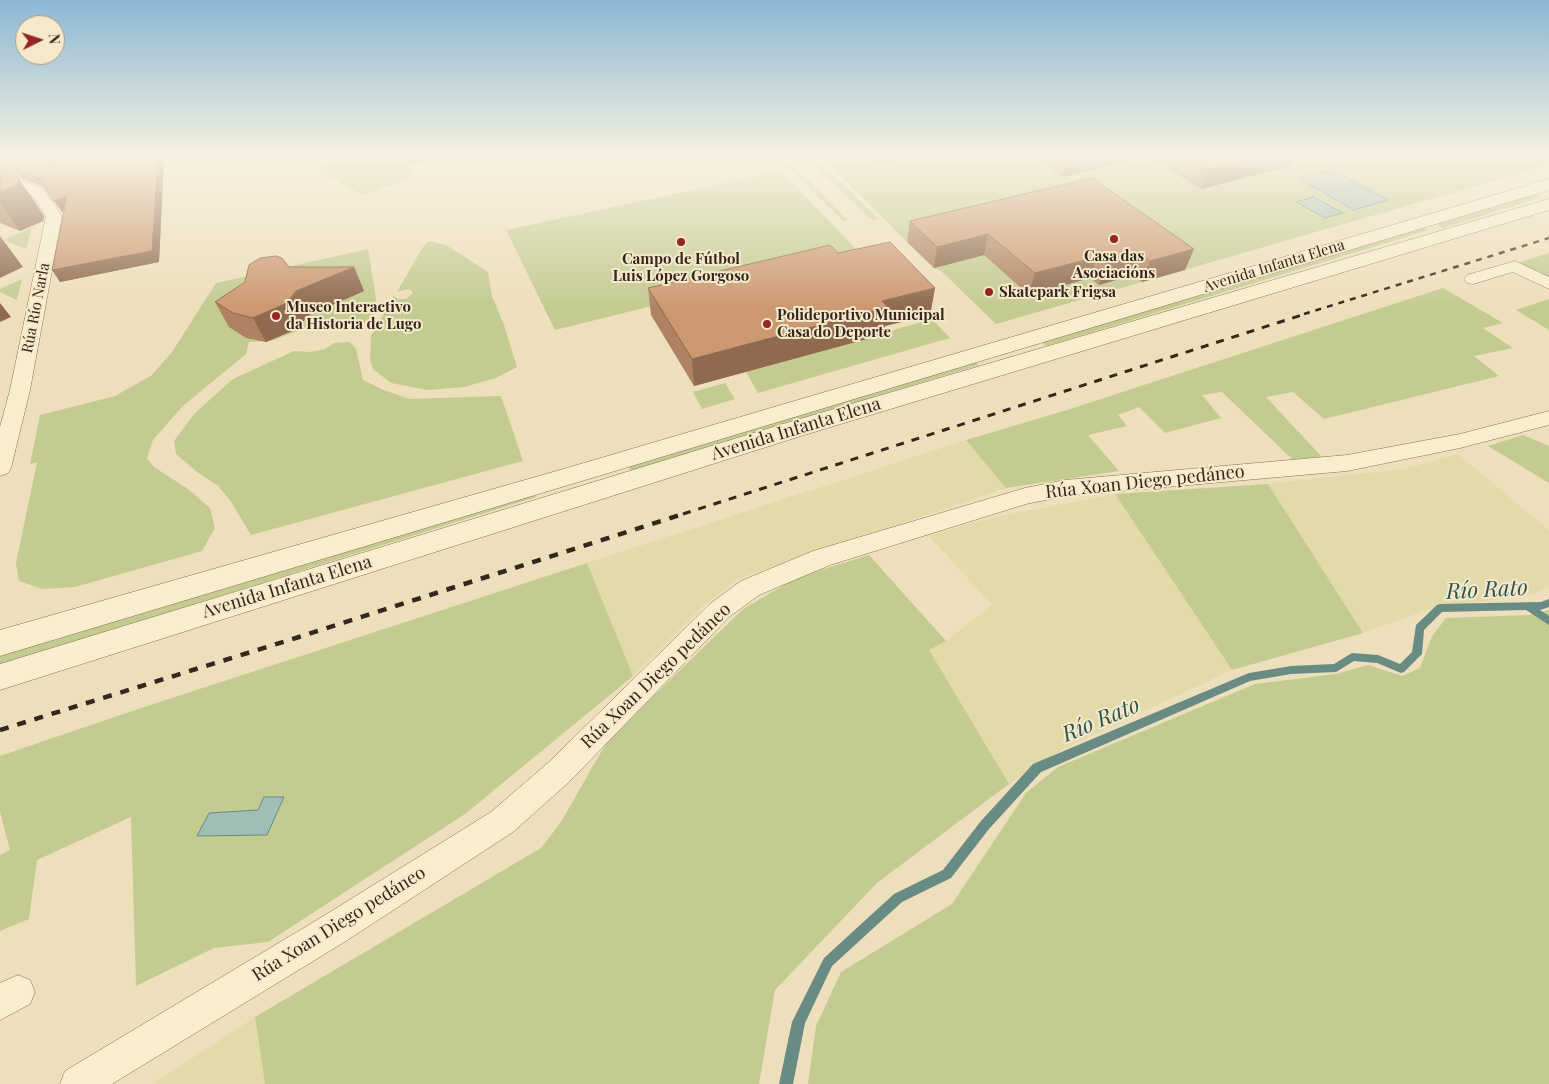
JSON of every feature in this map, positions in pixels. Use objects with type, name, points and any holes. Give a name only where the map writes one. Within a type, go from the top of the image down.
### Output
[{"type":"street","name":"Rúa Río Narla","points":[[0,468],[20,390],[54,216],[48,207]]},
{"type":"street","name":"Avenida Infanta Elena","points":[[0,677],[569,488],[1492,207]]},
{"type":"street","points":[[1473,279],[1515,266],[1549,284]]},
{"type":"street","name":"Rúa Xoan Diego pedáneo","points":[[78,1084],[334,929],[502,822],[559,772],[720,610],[750,588],[822,558],[1025,496],[1065,488],[1347,463],[1460,441],[1549,418]]},
{"type":"street","name":"Avenida Infanta Elena","points":[[0,643],[569,488]]},
{"type":"shaded area","points":[[966,440],[1006,488],[738,579],[703,606],[633,676],[587,563]]},
{"type":"shaded area","points":[[1458,454],[1549,530],[1549,587],[1534,594],[1427,610],[1363,633],[1268,484],[1404,469]]},
{"type":"shaded area","points":[[1115,494],[1232,670],[1063,749],[1009,784],[928,650],[946,641],[992,605],[929,536],[986,519]]},
{"type":"shaded area","points":[[255,1017],[265,1084],[153,1084]]},
{"type":"green space","name":"Campo de Fútbol Luis López Gorgoso","points":[[615,207],[815,207],[861,254],[555,330],[506,230]]},
{"type":"green space","points":[[828,207],[835,207],[848,220],[843,221]]},
{"type":"green space","points":[[857,207],[866,207],[878,218],[874,220]]},
{"type":"green space","points":[[872,207],[1404,207],[996,324],[941,271],[934,268]]},
{"type":"green space","points":[[1495,207],[1511,207],[1443,228],[1437,224]]},
{"type":"green space","points":[[32,227],[26,249],[4,240]]},
{"type":"green space","points":[[1424,228],[1429,230],[1046,346],[1040,341]]},
{"type":"green space","points":[[429,241],[446,245],[488,272],[492,296],[504,325],[517,367],[496,378],[464,387],[428,390],[391,383],[373,369],[370,360],[371,336],[394,296],[398,299],[406,299],[413,293],[407,289],[397,292],[422,248]]},
{"type":"green space","points":[[368,249],[376,299],[371,317],[361,326],[320,323],[271,341],[249,342],[246,354],[183,406],[153,440],[147,458],[154,467],[188,489],[210,508],[215,528],[202,551],[75,587],[42,589],[19,581],[16,563],[37,462],[30,464],[40,415],[115,396],[152,375],[172,352],[216,283]]},
{"type":"green space","points":[[1549,253],[1549,283],[1517,263]]},
{"type":"green space","points":[[22,279],[17,300],[0,292],[0,289]]},
{"type":"green space","points":[[1443,288],[1503,323],[1483,328],[1513,348],[1474,356],[1499,376],[1324,419],[1293,392],[1266,397],[1322,457],[1292,459],[1222,392],[1202,395],[1221,418],[1165,433],[1139,407],[1118,415],[1127,426],[1088,435],[1119,471],[1006,488],[966,440],[1067,410]]},
{"type":"green space","points":[[1549,299],[1549,330],[1516,310]]},
{"type":"green space","points":[[932,319],[950,338],[758,393],[746,372]]},
{"type":"green space","points":[[350,342],[356,349],[363,380],[381,389],[409,399],[501,396],[523,461],[251,535],[230,500],[218,486],[197,472],[176,454],[174,441],[195,413],[233,379],[294,351],[311,352],[325,349],[334,343]]},
{"type":"green space","points":[[975,362],[979,365],[631,471],[627,465]]},
{"type":"green space","points":[[725,383],[735,399],[702,409],[693,392]]},
{"type":"green space","points":[[1523,435],[1549,446],[1549,483],[1488,446]]},
{"type":"green space","points":[[1268,484],[1363,633],[1232,670],[1115,494]]},
{"type":"green space","points":[[532,492],[536,497],[0,665],[0,654]]},
{"type":"green space","points":[[869,555],[946,641],[929,650],[1009,784],[877,883],[775,990],[759,1084],[265,1084],[255,1017],[541,848],[561,822],[608,740],[743,609],[798,577]]},
{"type":"green space","points":[[587,563],[633,676],[465,814],[268,942],[214,948],[136,986],[131,817],[37,860],[29,919],[0,931],[0,855],[10,850],[0,812],[0,756],[138,709]]},
{"type":"green space","points":[[1549,610],[1549,1084],[808,1084],[816,1026],[841,972],[952,904],[1026,793],[1058,767],[1255,684],[1336,674],[1368,665],[1402,676],[1420,668],[1432,636],[1446,618],[1529,615]]},
{"type":"water","points":[[1304,207],[1331,207],[1343,213],[1325,218]]},
{"type":"water","points":[[1348,207],[1366,207],[1354,210]]},
{"type":"water","points":[[264,797],[284,797],[267,835],[197,836],[209,813],[258,810]]},
{"type":"building","points":[[65,207],[155,207],[152,251],[52,270]]},
{"type":"building","points":[[971,207],[1133,207],[1194,249],[1150,261],[1141,254],[1106,264],[1097,257],[1035,273],[988,234],[937,247],[910,221]]},
{"type":"building","points":[[890,242],[935,288],[882,301],[888,307],[692,359],[648,288],[830,245],[838,253]]},
{"type":"building","points":[[276,256],[282,258],[289,267],[354,267],[296,291],[287,303],[253,318],[233,313],[215,302],[245,282],[249,265],[260,258]]},
{"type":"waterway","name":"Río Rato","points":[[1527,606],[1542,606],[1549,603]]},
{"type":"waterway","name":"Río Rato","points":[[786,1084],[799,1022],[828,962],[898,898],[947,874],[985,825],[1037,768],[1249,677],[1291,670],[1336,668],[1352,657],[1378,659],[1401,669],[1417,654],[1419,628],[1440,608],[1527,606]]},
{"type":"waterway","points":[[1527,606],[1549,621]]},
{"type":"railway","points":[[1304,314],[1549,238]]},
{"type":"railway","points":[[683,514],[1308,313]]},
{"type":"railway","points":[[0,730],[299,637],[686,513]]},
{"type":"place","name":"Casa das Asociacións","points":[[1114,239]]},
{"type":"place","name":"Campo de Fútbol Luis López Gorgoso","points":[[681,242]]},
{"type":"place","name":"Skatepark Frigsa","points":[[989,292]]},
{"type":"place","name":"Museo Interactivo da Historia de Lugo","points":[[276,316]]},
{"type":"place","name":"Polideportivo Municipal Casa do Deporte","points":[[767,324]]}]
